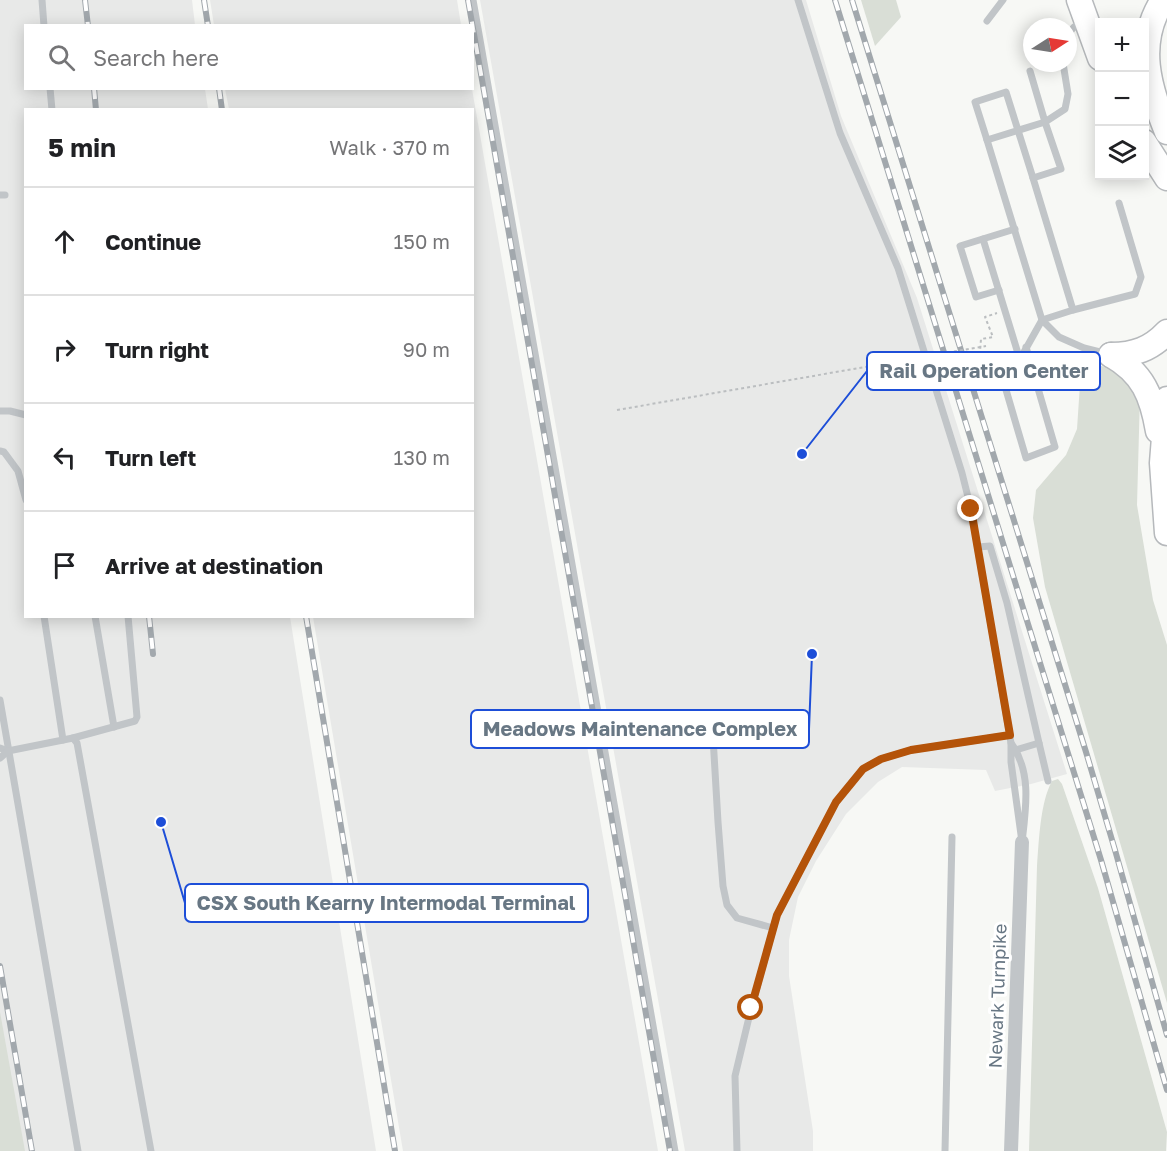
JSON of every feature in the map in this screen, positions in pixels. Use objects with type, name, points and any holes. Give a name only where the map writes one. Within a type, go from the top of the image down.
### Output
[{"type":"highway","points":[[1095,46],[1084,20],[1096,0]]},
{"type":"highway","points":[[1163,0],[1152,22],[1147,40],[1146,57],[1152,93],[1167,132]]},
{"type":"highway","points":[[1149,118],[1167,147]]},
{"type":"highway","points":[[1149,150],[1167,178]]},
{"type":"highway","points":[[1111,355],[1143,350],[1167,332]]},
{"type":"highway","points":[[1111,355],[1134,371],[1146,390],[1156,421],[1162,463],[1167,533]]},
{"type":"highway","points":[[1162,463],[1167,399]]},
{"type":"street","name":"Newark Turnpike","points":[[1011,1151],[1022,842]]},
{"type":"lane","points":[[42,0],[44,24]]},
{"type":"lane","points":[[473,0],[675,1151]]},
{"type":"lane","points":[[798,0],[840,132],[898,268],[964,481],[978,547],[1010,739],[1022,842]]},
{"type":"lane","points":[[987,21],[1003,0]]},
{"type":"lane","points":[[1031,72],[1061,169],[1033,178]]},
{"type":"lane","points":[[987,140],[1046,122],[1065,109],[1068,94],[1064,72]]},
{"type":"lane","points":[[50,90],[52,108]]},
{"type":"lane","points":[[1073,310],[1006,92],[975,102],[1042,320],[1059,337],[1084,348],[1111,355]]},
{"type":"lane","points":[[1026,347],[1055,447],[1026,458],[999,366],[1020,360],[1026,347],[1042,320],[1135,294],[1142,278],[1119,203]]},
{"type":"lane","points":[[999,290],[975,297],[960,246],[1015,229]]},
{"type":"lane","points":[[983,239],[1020,360]]},
{"type":"lane","points":[[0,411],[24,414]]},
{"type":"lane","points":[[0,451],[18,471],[24,493]]},
{"type":"lane","points":[[978,547],[990,546],[1007,603],[1048,781]]},
{"type":"lane","points":[[44,618],[63,740]]},
{"type":"lane","points":[[95,618],[114,727]]},
{"type":"lane","points":[[0,758],[8,751],[73,738],[135,721],[137,717],[128,618]]},
{"type":"lane","points":[[0,700],[78,1151]]},
{"type":"lane","points":[[713,737],[723,886],[727,905],[737,918],[773,928]]},
{"type":"lane","points":[[73,738],[76,743],[151,1151]]},
{"type":"lane","points":[[1010,739],[1020,758],[1026,783],[1022,842]]},
{"type":"lane","points":[[737,1151],[735,1076],[773,928],[777,915],[831,812],[863,769],[881,759],[911,750],[1010,739]]},
{"type":"lane","points":[[1016,750],[1039,743]]},
{"type":"lane","points":[[0,748],[8,751]]},
{"type":"lane","points":[[945,1151],[952,837]]},
{"type":"path","points":[[949,388],[978,378],[981,339],[993,337],[985,317],[1005,311]]},
{"type":"path","points":[[617,410],[986,346]]},
{"type":"shaded area","points":[[0,0],[192,0],[195,24],[24,24],[24,90],[205,90],[208,108],[24,108],[24,618],[290,618],[376,1151],[0,1151]]},
{"type":"shaded area","points":[[210,0],[457,0],[461,24],[214,24]]},
{"type":"shaded area","points":[[480,0],[806,0],[841,116],[917,298],[1067,774],[995,791],[986,770],[902,767],[878,782],[846,814],[816,861],[798,897],[789,940],[789,976],[813,1131],[813,1151],[685,1151]]},
{"type":"shaded area","points":[[861,0],[896,0],[901,17],[875,46]]},
{"type":"shaded area","points":[[225,90],[472,90],[658,1151],[403,1151],[313,618],[474,618],[474,108],[229,108]]},
{"type":"shaded area","points":[[1097,365],[1122,371],[1140,395],[1137,505],[1153,600],[1167,645],[1167,1003],[1045,587],[1033,518],[1036,490],[1066,455],[1077,429],[1080,384]]},
{"type":"shaded area","points":[[1058,779],[1062,784],[1098,888],[1167,1132],[1166,1151],[1029,1151],[1038,845],[1048,790],[1052,781]]},
{"type":"shaded area","points":[[0,1012],[25,1151],[0,1151]]},
{"type":"railway","points":[[85,0],[88,24]]},
{"type":"railway","points":[[204,0],[208,24]]},
{"type":"railway","points":[[468,0],[472,24]]},
{"type":"railway","points":[[835,0],[1101,860],[1167,1090]]},
{"type":"railway","points":[[852,0],[1086,752],[1167,1035]]},
{"type":"railway","points":[[474,34],[670,1151]]},
{"type":"railway","points":[[94,90],[96,108]]},
{"type":"railway","points":[[219,90],[222,108]]},
{"type":"railway","points":[[149,618],[153,654]]},
{"type":"railway","points":[[306,618],[395,1151]]},
{"type":"railway","points":[[0,966],[32,1151]]},
{"type":"place","name":"Rail Operation Center","points":[[802,454]]},
{"type":"place","name":"Meadows Maintenance Complex","points":[[812,654]]},
{"type":"place","name":"CSX South Kearny Intermodal Terminal","points":[[161,822]]},
{"type":"route","points":[[751,1008],[777,915],[836,802],[863,769],[881,759],[911,750],[1010,735],[971,509]]}]
